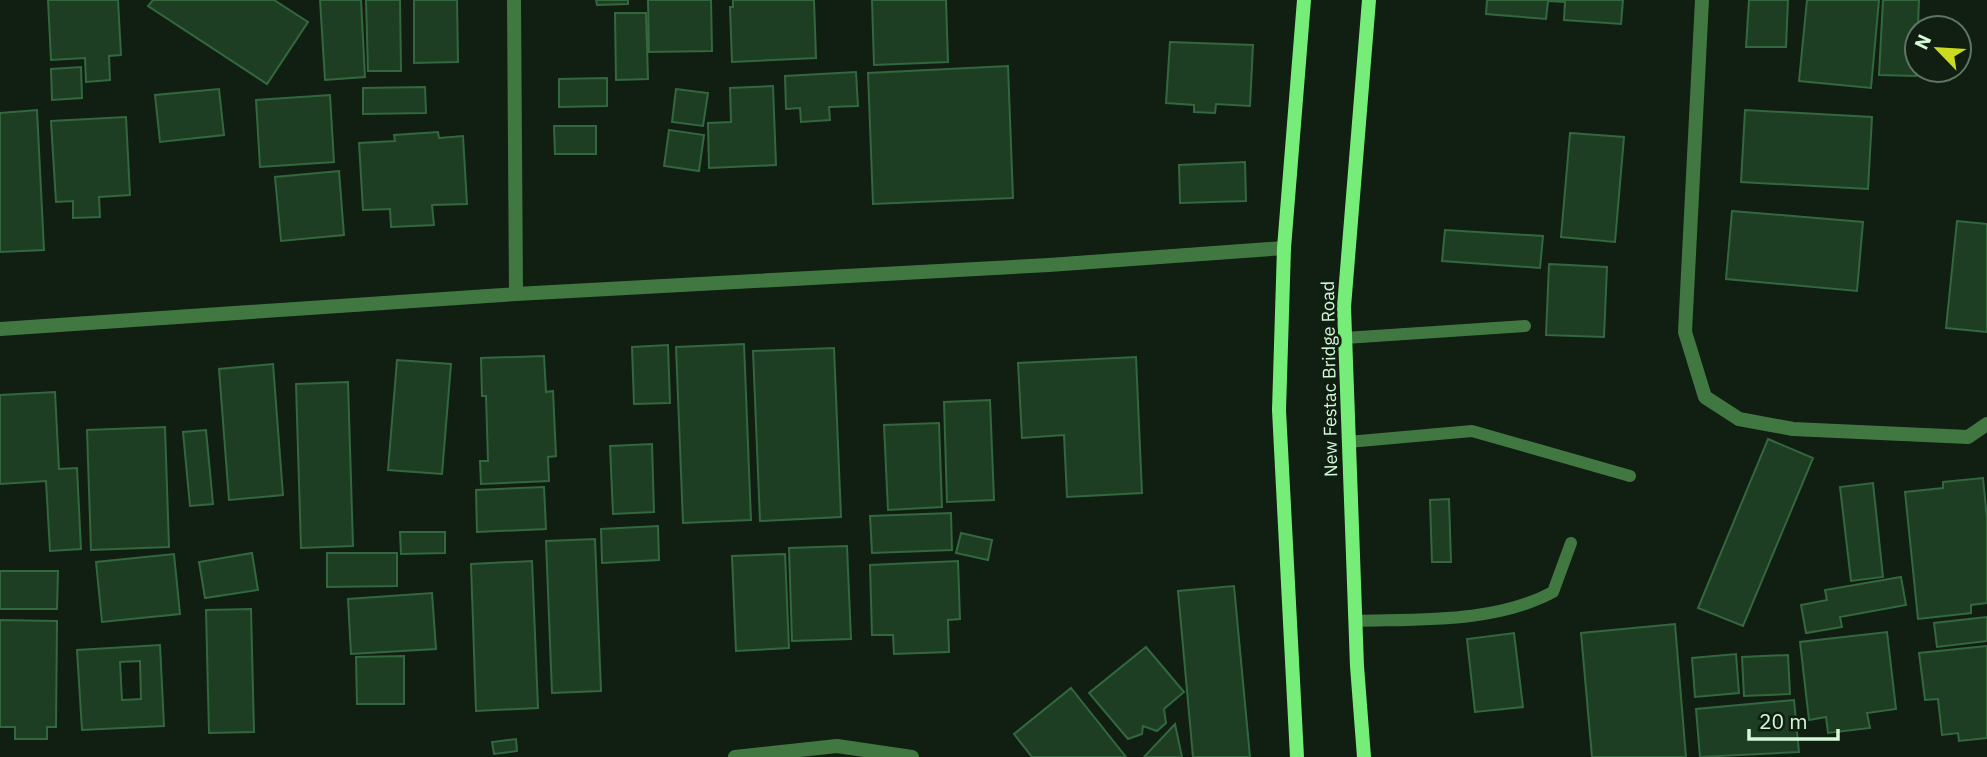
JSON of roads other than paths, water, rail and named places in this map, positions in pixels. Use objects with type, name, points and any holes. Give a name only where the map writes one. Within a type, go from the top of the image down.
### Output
[{"type":"main road","points":[[1297,757],[1279,410],[1283,248],[1304,0]]},
{"type":"main road","name":"New Festac Bridge Road","points":[[1364,757],[1344,307],[1369,0]]},
{"type":"street","points":[[514,0],[516,294]]},
{"type":"street","points":[[1702,0],[1685,332],[1705,397],[1740,419],[1793,429],[1968,437],[1987,424]]},
{"type":"street","points":[[0,329],[516,294],[1049,265],[1283,248]]},
{"type":"street","points":[[735,757],[837,746],[912,757]]},
{"type":"lane","points":[[1345,338],[1525,326]]},
{"type":"lane","points":[[1348,442],[1472,431],[1630,476]]},
{"type":"lane","points":[[1356,621],[1448,618],[1527,606],[1553,592],[1571,543]]}]
